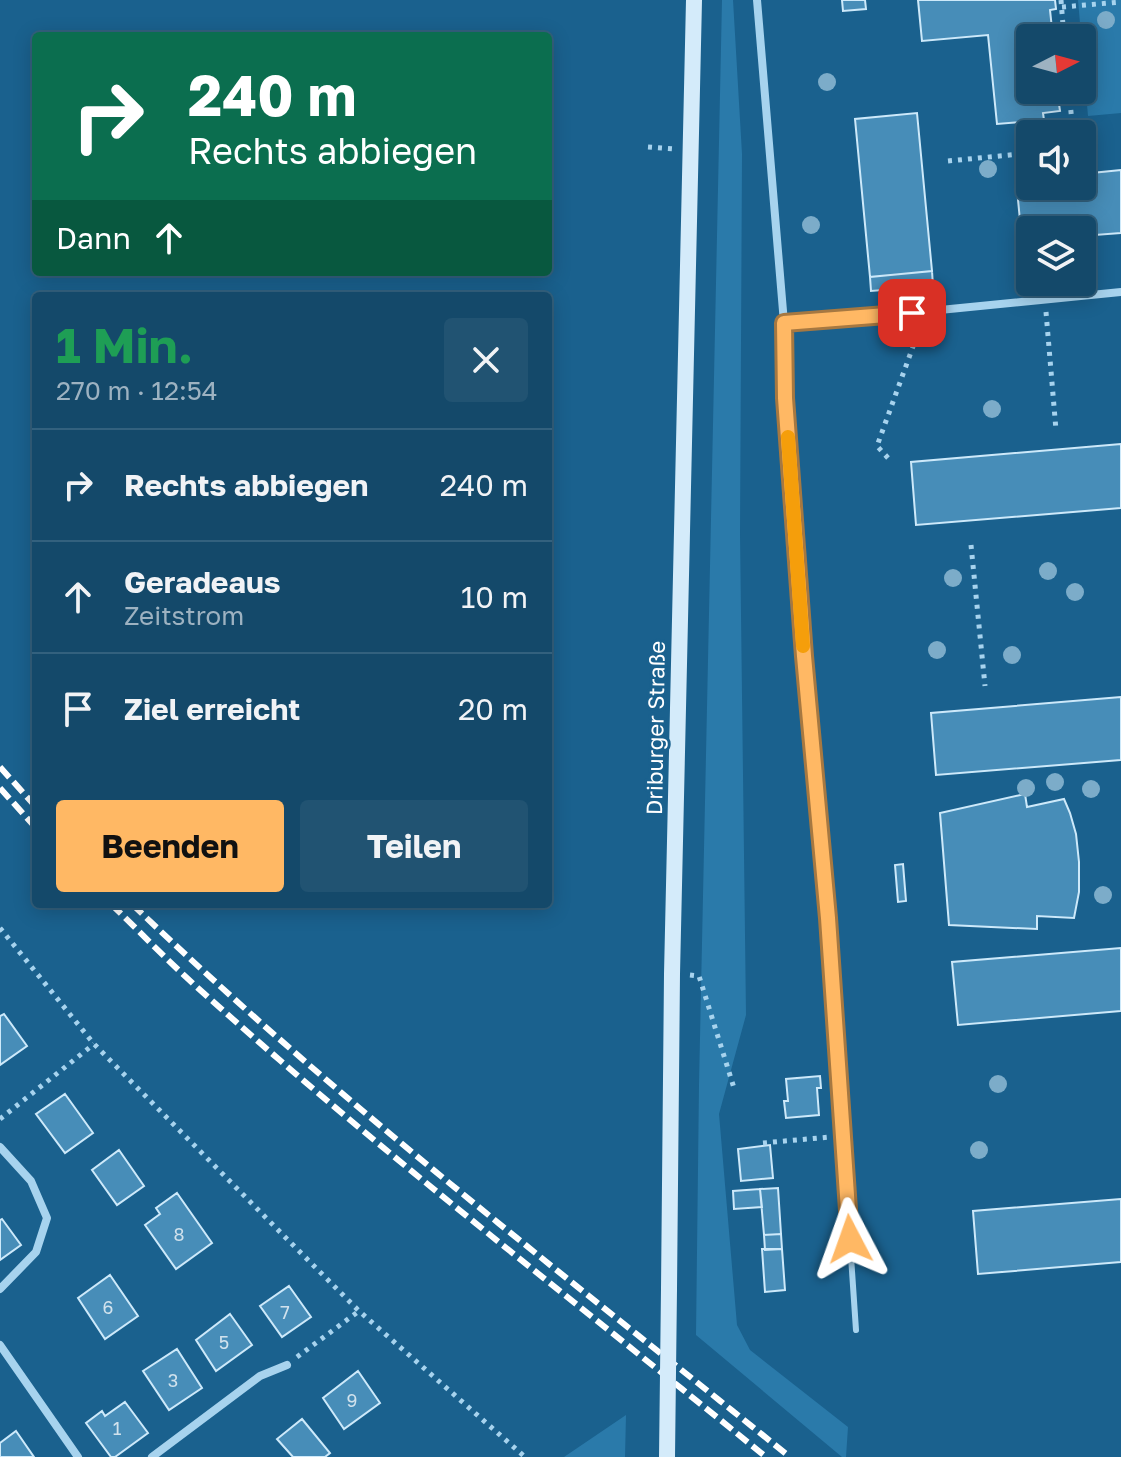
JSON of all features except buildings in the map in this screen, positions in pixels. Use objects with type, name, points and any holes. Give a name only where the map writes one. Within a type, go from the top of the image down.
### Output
[{"type":"main road","name":"Driburger Straße","points":[[667,1457],[672,974],[694,0]]},
{"type":"street","points":[[757,0],[784,323],[1121,292]]},
{"type":"street","points":[[0,1147],[31,1181],[47,1218],[36,1252],[0,1289]]},
{"type":"street","points":[[0,1345],[78,1457]]},
{"type":"street","points":[[152,1457],[260,1376],[287,1365]]},
{"type":"lane","points":[[784,323],[785,398],[828,918],[856,1330]]},
{"type":"path","points":[[1063,24],[1062,4],[1121,2]]},
{"type":"path","points":[[948,161],[1016,154]]},
{"type":"path","points":[[1045,299],[1056,430]]},
{"type":"path","points":[[888,458],[877,446],[915,341],[912,313]]},
{"type":"path","points":[[971,545],[985,686]]},
{"type":"path","points":[[0,928],[94,1044],[359,1311],[525,1457]]},
{"type":"path","points":[[699,976],[734,1088]]},
{"type":"path","points":[[0,1119],[94,1044]]},
{"type":"path","points":[[763,1143],[843,1136]]},
{"type":"path","points":[[287,1365],[359,1311]]},
{"type":"shaded area","points":[[722,0],[733,0],[742,154],[740,534],[746,1015],[719,1114],[737,1325],[750,1350],[848,1427],[846,1457],[842,1457],[696,1335]]},
{"type":"shaded area","points":[[1078,0],[1121,0],[1121,113],[1088,116],[1087,104],[1096,104],[1096,24],[1080,24]]},
{"type":"shaded area","points":[[626,1415],[625,1457],[564,1457]]},
{"type":"railway","points":[[0,767],[32,803]]},
{"type":"railway","points":[[0,788],[32,824]]},
{"type":"railway","points":[[115,908],[199,989],[338,1110],[766,1457]]},
{"type":"railway","points":[[136,908],[372,1119],[790,1457]]},
{"type":"slow traffic","points":[[788,437],[803,646]]},
{"type":"route","points":[[850,1239],[828,918],[785,398],[784,323],[912,313]]}]
